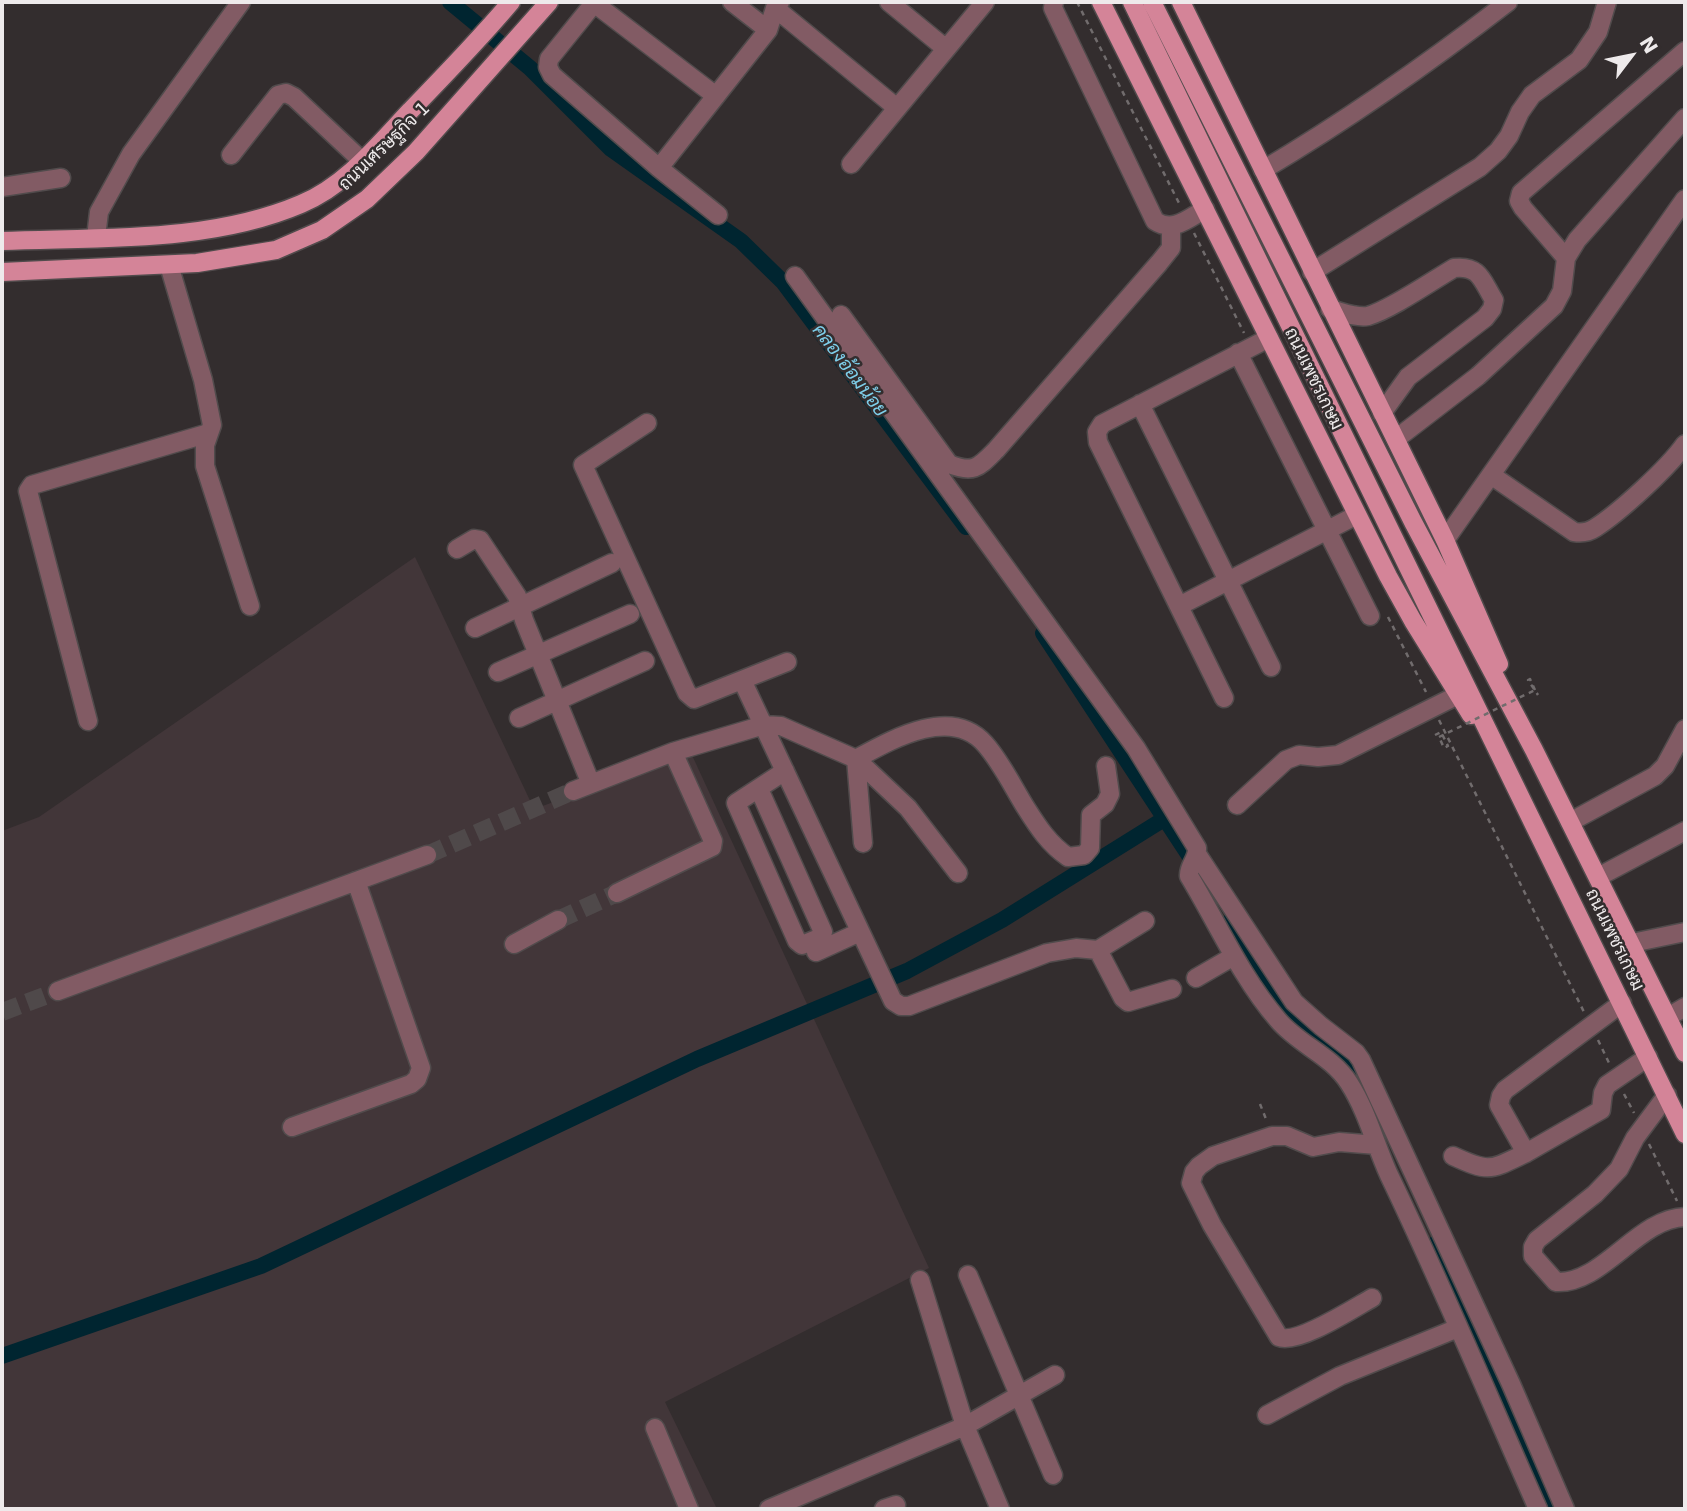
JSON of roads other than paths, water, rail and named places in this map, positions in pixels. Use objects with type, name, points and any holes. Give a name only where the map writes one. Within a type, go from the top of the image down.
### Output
[{"type":"main road","name":"ถนนเศรษฐกิจ 1","points":[[2,272],[197,263],[276,250],[322,230],[377,189],[416,152],[549,2]]},
{"type":"main road","name":"ถนนเพชรเกษม","points":[[1101,2],[1357,515],[1413,621],[1458,695],[1505,764]]},
{"type":"main road","name":"ถนนเพชรเกษม","points":[[1132,2],[1685,1134]]},
{"type":"main road","name":"ถนนเพชรเกษม","points":[[1152,2],[1418,533],[1534,750],[1685,1053]]},
{"type":"main road","name":"ถนนเพชรเกษม","points":[[1181,2],[1445,540],[1534,750]]},
{"type":"main road","name":"ถนนเศรษฐกิจ 1","points":[[2,241],[188,233],[261,219],[304,204],[341,180],[362,160],[479,39],[506,7]]},
{"type":"street","points":[[96,237],[99,212],[131,154],[241,2]]},
{"type":"street","points":[[716,96],[595,2],[549,59],[548,67],[552,75],[659,168],[718,215]]},
{"type":"street","points":[[732,2],[768,30]]},
{"type":"street","points":[[889,2],[945,48]]},
{"type":"street","points":[[851,164],[985,2]]},
{"type":"street","points":[[1054,2],[1053,8],[1155,221],[1162,226],[1171,227],[1205,209]]},
{"type":"street","points":[[1263,170],[1335,127],[1508,2]]},
{"type":"street","points":[[1312,272],[1480,167],[1498,151],[1532,95],[1579,60],[1598,32],[1607,2]]},
{"type":"street","points":[[659,168],[768,30],[778,5],[897,108]]},
{"type":"street","points":[[1566,258],[1523,208],[1519,201],[1521,193],[1685,51]]},
{"type":"street","points":[[231,155],[278,95],[286,93],[362,160]]},
{"type":"street","points":[[1396,439],[1478,376],[1554,306],[1562,291],[1566,258],[1577,240],[1685,118]]},
{"type":"street","points":[[2,187],[61,178]]},
{"type":"street","points":[[1445,540],[1685,199]]},
{"type":"street","points":[[841,315],[949,464],[961,469],[972,469],[996,450],[1165,256],[1171,248],[1171,227]]},
{"type":"street","points":[[169,265],[203,380],[212,425],[205,445],[205,466],[250,606]]},
{"type":"street","points":[[1330,309],[1366,316],[1384,309],[1454,268],[1465,267],[1477,272],[1494,300],[1492,309],[1485,318],[1408,377],[1382,413]]},
{"type":"street","points":[[795,276],[1136,748],[1197,848],[1189,876],[1259,996],[1281,1024],[1339,1068],[1363,1107],[1377,1145],[1538,1509]]},
{"type":"street","points":[[1224,698],[1098,442],[1097,432],[1102,424],[1269,338]]},
{"type":"street","points":[[1238,354],[1370,617]]},
{"type":"street","points":[[1140,404],[1271,667]]},
{"type":"street","points":[[646,423],[583,465],[687,693],[694,699],[787,662]]},
{"type":"street","points":[[88,721],[27,491],[32,485],[209,433]]},
{"type":"street","points":[[1491,475],[1574,532],[1581,533],[1594,529],[1637,494],[1678,455],[1685,444]]},
{"type":"street","points":[[1179,606],[1357,515]]},
{"type":"street","points":[[457,549],[474,539],[480,540],[517,597],[591,784]]},
{"type":"street","points":[[475,628],[612,563]]},
{"type":"street","points":[[498,672],[630,614]]},
{"type":"street","points":[[519,718],[645,661]]},
{"type":"street","points":[[743,680],[860,932],[894,1001],[901,1006],[909,1006],[1047,953],[1076,948],[1098,950],[1144,921]]},
{"type":"street","points":[[1237,805],[1286,760],[1299,755],[1338,755],[1458,695]]},
{"type":"street","points":[[573,791],[674,752],[764,724],[781,726],[856,759],[908,808],[958,873]]},
{"type":"street","points":[[856,759],[892,740],[926,729],[949,726],[964,729],[984,742],[1041,831],[1068,857],[1084,855],[1090,848],[1091,815],[1105,804],[1110,794],[1106,766]]},
{"type":"street","points":[[1570,821],[1655,776],[1665,766],[1685,729]]},
{"type":"street","points":[[617,893],[712,847],[713,841],[674,752]]},
{"type":"street","points":[[856,759],[863,843]]},
{"type":"street","points":[[759,789],[823,932],[819,938],[802,945],[797,941],[736,803],[785,771]]},
{"type":"street","points":[[1598,877],[1685,831]]},
{"type":"street","points":[[58,991],[427,855]]},
{"type":"street","points":[[1194,860],[1294,1002],[1361,1060],[1566,1509]]},
{"type":"street","points":[[292,1127],[411,1084],[420,1074],[421,1068],[355,881]]},
{"type":"street","points":[[514,944],[558,920]]},
{"type":"street","points":[[816,952],[860,932]]},
{"type":"street","points":[[1632,943],[1685,932]]},
{"type":"street","points":[[1098,950],[1123,998],[1128,1002],[1172,989]]},
{"type":"street","points":[[1196,978],[1234,956]]},
{"type":"street","points":[[1526,1153],[1499,1105],[1501,1096],[1505,1090],[1622,1003]]},
{"type":"street","points":[[1668,1017],[1685,1007]]},
{"type":"street","points":[[1453,1156],[1479,1168],[1497,1167],[1526,1153],[1601,1110],[1607,1085],[1648,1057]]},
{"type":"street","points":[[1667,1095],[1642,1129],[1619,1169],[1595,1194],[1537,1240],[1533,1247],[1533,1256],[1556,1282],[1577,1280],[1651,1230],[1678,1218],[1682,1211]]},
{"type":"street","points":[[1372,1298],[1308,1332],[1290,1339],[1279,1337],[1212,1225],[1191,1183],[1194,1172],[1213,1156],[1272,1136],[1287,1136],[1313,1147],[1339,1142],[1377,1145]]},
{"type":"street","points":[[968,1275],[1053,1475]]},
{"type":"street","points":[[920,1280],[965,1426],[1000,1509]]},
{"type":"street","points":[[1267,1415],[1340,1376],[1458,1328]]},
{"type":"street","points":[[769,1509],[965,1426],[1055,1375]]},
{"type":"street","points":[[655,1428],[689,1509]]},
{"type":"waterway","name":"คลองอ้อมน้อย","points":[[450,2],[530,68],[611,149],[741,241],[783,282],[966,527]]},
{"type":"waterway","name":"คลองอ้อมน้อย","points":[[1043,633],[1198,869]]},
{"type":"waterway","points":[[2,1356],[261,1266],[697,1059],[907,971],[1002,920],[1164,819]]},
{"type":"waterway","points":[[1231,920],[1280,1003],[1348,1060],[1373,1101]]},
{"type":"waterway","points":[[1436,1243],[1555,1509]]},
{"type":"tunnel","points":[[427,855],[573,791]]},
{"type":"tunnel","points":[[558,920],[617,893]]},
{"type":"tunnel","points":[[2,1012],[58,991]]}]
